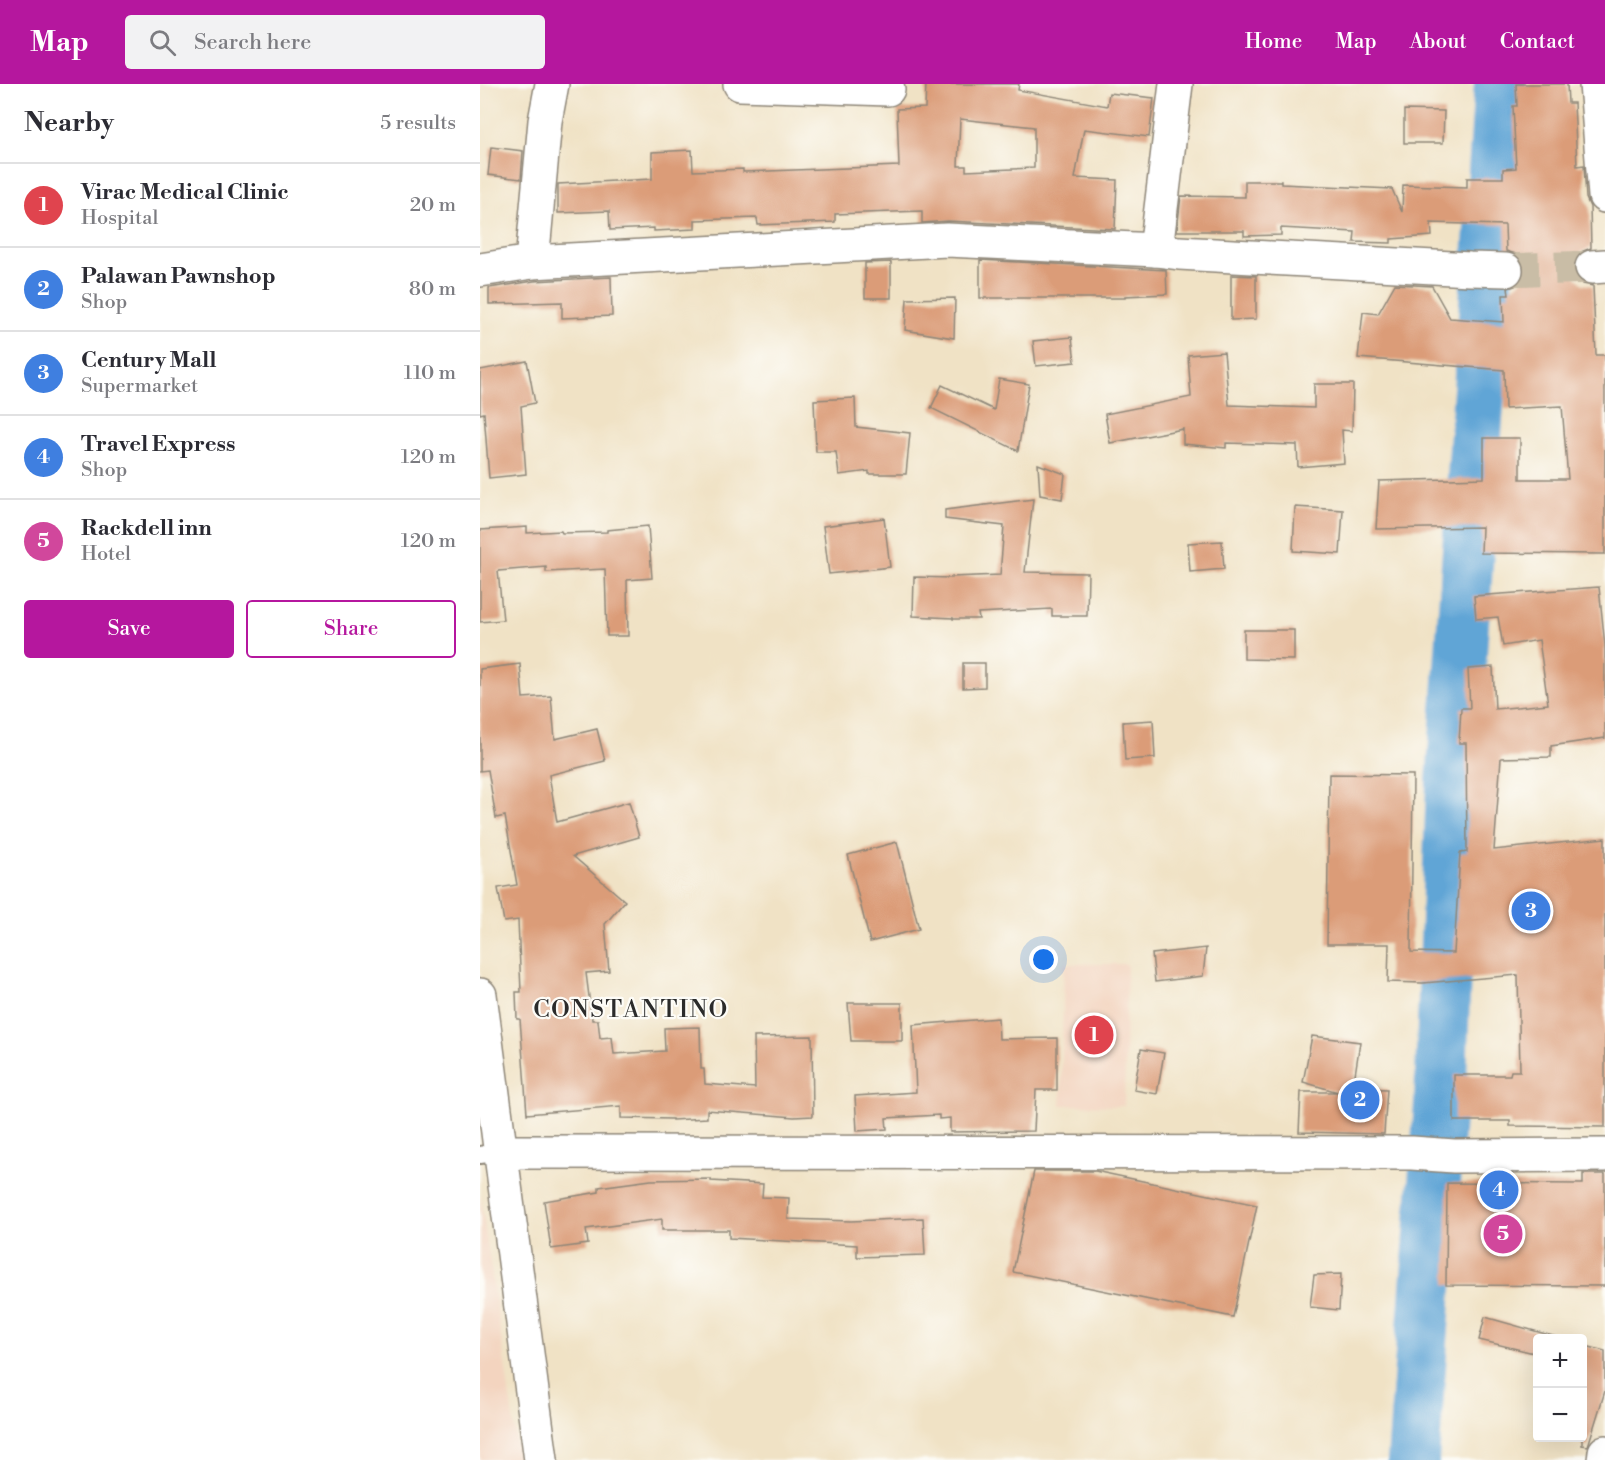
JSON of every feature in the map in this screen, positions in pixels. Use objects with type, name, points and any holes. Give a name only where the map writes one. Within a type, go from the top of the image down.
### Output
[{"type":"street","points":[[532,262],[545,121],[552,84]]},
{"type":"street","points":[[740,84],[888,89]]},
{"type":"street","points":[[1156,250],[1176,84]]},
{"type":"street","points":[[1596,84],[1605,196]]},
{"type":"street","points":[[480,270],[532,262],[947,240],[1492,270]]},
{"type":"street","points":[[480,995],[491,1153],[541,1460]]},
{"type":"street","points":[[491,1153],[1605,1155]]},
{"type":"street","points":[[1604,1460],[1605,1452]]},
{"type":"shaded area","points":[[1064,964],[1127,964],[1124,1106],[1061,1105]]},
{"type":"shaded area","points":[[480,1194],[519,1460],[480,1460]]},
{"type":"building","points":[[926,84],[1019,84],[1018,90],[1107,106],[1109,93],[1154,98],[1149,137],[1084,129],[1075,178],[1117,180],[1115,229],[948,221],[922,223],[922,211],[835,214],[835,222],[758,225],[757,218],[695,220],[695,229],[610,230],[609,211],[558,213],[558,184],[652,179],[652,152],[692,150],[693,171],[743,169],[743,172],[899,166],[897,109],[925,108]],"holes":[[[960,119],[1034,127],[1034,168],[966,171],[966,166],[958,166]]]},
{"type":"building","points":[[1516,84],[1567,84],[1568,103],[1574,103],[1577,166],[1584,165],[1586,198],[1590,207],[1591,248],[1581,252],[1575,259],[1573,269],[1576,277],[1583,284],[1593,286],[1596,355],[1605,355],[1605,554],[1481,553],[1482,527],[1376,529],[1379,481],[1484,478],[1484,438],[1520,438],[1520,479],[1568,479],[1562,406],[1505,409],[1504,370],[1358,358],[1363,312],[1378,314],[1395,284],[1432,286],[1450,318],[1504,322],[1503,295],[1509,295],[1508,288],[1522,280],[1525,270],[1516,254],[1506,251],[1505,225],[1431,223],[1432,236],[1391,239],[1391,243],[1354,242],[1355,232],[1281,228],[1281,235],[1244,236],[1244,231],[1177,231],[1181,196],[1245,197],[1245,181],[1281,181],[1281,184],[1392,189],[1402,212],[1403,185],[1467,187],[1467,178],[1503,178],[1503,169],[1516,168],[1513,106],[1517,106]]},
{"type":"building","points":[[1404,110],[1444,111],[1443,143],[1404,143]]},
{"type":"building","points":[[491,147],[523,151],[521,179],[488,175]]},
{"type":"building","points":[[980,260],[1166,270],[1167,294],[1125,296],[1125,298],[980,298]]},
{"type":"building","points":[[891,262],[891,298],[865,298],[865,263]]},
{"type":"building","points":[[1231,275],[1256,276],[1256,319],[1231,320]]},
{"type":"building","points":[[611,277],[612,316],[562,318],[562,302],[489,304],[489,288],[534,281]]},
{"type":"building","points":[[955,298],[954,338],[905,330],[907,299]]},
{"type":"building","points":[[1072,337],[1075,362],[1036,366],[1033,341]]},
{"type":"building","points":[[1224,352],[1229,405],[1314,408],[1314,384],[1353,384],[1352,431],[1342,430],[1344,463],[1298,467],[1297,445],[1226,443],[1226,448],[1183,444],[1183,429],[1110,443],[1105,414],[1191,397],[1188,355]]},
{"type":"building","points":[[527,361],[535,403],[521,406],[526,474],[489,478],[484,413],[480,414],[480,370]]},
{"type":"building","points":[[999,379],[1029,384],[1018,451],[931,408],[942,385],[994,410]]},
{"type":"building","points":[[855,398],[856,427],[910,433],[906,474],[869,474],[869,471],[839,475],[836,452],[816,452],[814,400]]},
{"type":"building","points":[[1038,464],[1065,474],[1062,499],[1040,495]]},
{"type":"building","points":[[1033,499],[1025,572],[1088,573],[1087,616],[1052,616],[1052,609],[978,613],[979,619],[913,616],[914,577],[952,578],[1000,575],[1004,526],[945,519],[945,510]]},
{"type":"building","points":[[1295,507],[1343,510],[1340,554],[1293,551]]},
{"type":"building","points":[[884,518],[890,567],[829,574],[823,526]]},
{"type":"building","points":[[648,526],[652,578],[627,580],[628,636],[607,636],[605,569],[546,572],[546,567],[498,571],[503,620],[480,622],[480,530],[527,527],[527,533],[607,532],[607,530]]},
{"type":"building","points":[[1222,541],[1224,569],[1190,572],[1188,543]]},
{"type":"building","points":[[1599,587],[1605,646],[1605,738],[1551,746],[1551,757],[1501,758],[1494,850],[1605,838],[1605,1127],[1510,1126],[1510,1121],[1454,1121],[1454,1075],[1510,1075],[1511,1071],[1520,1071],[1518,975],[1423,983],[1388,982],[1389,944],[1327,944],[1329,774],[1413,775],[1411,952],[1454,953],[1460,853],[1467,852],[1466,743],[1459,743],[1461,708],[1470,708],[1468,669],[1493,667],[1495,709],[1548,704],[1539,640],[1503,646],[1498,617],[1476,619],[1474,596]]},
{"type":"building","points":[[1244,630],[1294,630],[1294,660],[1244,659]]},
{"type":"building","points":[[963,663],[985,663],[985,687],[963,688]]},
{"type":"building","points":[[520,664],[523,698],[551,696],[555,739],[597,729],[605,761],[549,775],[557,822],[629,802],[639,837],[573,856],[625,901],[605,924],[609,971],[586,973],[592,1020],[598,1020],[600,1038],[612,1037],[614,1054],[665,1051],[664,1028],[700,1027],[701,1069],[704,1069],[705,1084],[755,1088],[754,1037],[812,1036],[813,1116],[794,1117],[707,1110],[707,1118],[672,1120],[621,1118],[621,1106],[527,1114],[520,1019],[517,1019],[516,992],[521,992],[518,920],[504,922],[498,888],[517,885],[505,816],[496,818],[488,770],[480,771],[480,669]]},
{"type":"building","points":[[1153,720],[1155,758],[1125,760],[1123,722]]},
{"type":"building","points":[[897,842],[919,929],[870,942],[848,855]]},
{"type":"building","points":[[1206,948],[1203,976],[1155,982],[1152,954]]},
{"type":"building","points":[[848,1003],[902,1003],[902,1041],[851,1041]]},
{"type":"building","points":[[998,1018],[999,1039],[1057,1038],[1057,1090],[1036,1090],[1034,1131],[950,1132],[950,1118],[939,1119],[939,1115],[886,1118],[887,1129],[857,1131],[855,1096],[916,1092],[913,1025]]},
{"type":"building","points":[[1312,1036],[1360,1042],[1353,1088],[1387,1089],[1384,1134],[1299,1132],[1301,1092],[1338,1092],[1303,1082]]},
{"type":"building","points":[[1141,1049],[1164,1053],[1157,1094],[1134,1090]]},
{"type":"building","points":[[1034,1171],[1095,1171],[1257,1205],[1233,1317],[1013,1272]]},
{"type":"building","points":[[1583,1174],[1605,1174],[1605,1286],[1446,1285],[1447,1183],[1583,1184]]},
{"type":"building","points":[[711,1179],[711,1181],[763,1184],[762,1197],[789,1198],[788,1219],[851,1221],[923,1218],[925,1255],[857,1257],[857,1245],[729,1238],[729,1230],[662,1230],[662,1219],[586,1229],[588,1244],[551,1249],[544,1201],[599,1192],[599,1187],[651,1180]]},
{"type":"building","points":[[1341,1274],[1339,1310],[1310,1307],[1314,1275]]},
{"type":"building","points":[[1485,1317],[1546,1334],[1533,1334],[1533,1353],[1479,1340]]},
{"type":"building","points":[[1587,1346],[1605,1351],[1605,1391],[1588,1446],[1582,1445],[1582,1442],[1587,1442]]},
{"type":"waterway","points":[[1413,1460],[1440,1104],[1452,784],[1500,84]]},
{"type":"tunnel","points":[[1506,270],[1592,267]]},
{"type":"place","name":"Century Mall","points":[[1531,911]]},
{"type":"place","name":"Virac Medical Clinic","points":[[1094,1035]]},
{"type":"place","name":"Palawan Pawnshop","points":[[1360,1100]]},
{"type":"place","name":"Travel Express","points":[[1499,1190]]},
{"type":"place","name":"Rackdell inn","points":[[1503,1234]]},
{"type":"district","name":"CONSTANTINO","points":[[631,1009]]}]
